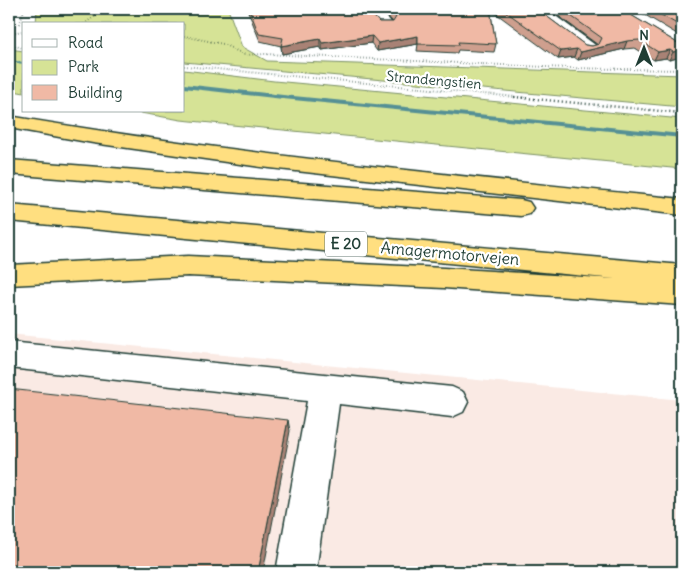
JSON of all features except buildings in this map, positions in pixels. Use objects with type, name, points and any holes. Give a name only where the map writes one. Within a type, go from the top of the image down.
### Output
[{"type":"highway","points":[[9,122],[78,135],[300,167],[682,207]]},
{"type":"highway","points":[[9,167],[682,223]]},
{"type":"highway","name":"Amagermotorvejen","points":[[9,213],[682,274]]},
{"type":"highway","points":[[9,275],[188,266],[444,278],[682,294]]},
{"type":"street","points":[[371,9],[386,25]]},
{"type":"street","points":[[536,9],[589,47]]},
{"type":"street","points":[[9,355],[452,402]]},
{"type":"street","points":[[296,572],[325,388]]},
{"type":"path","points":[[20,24],[24,9]]},
{"type":"path","points":[[87,22],[105,9]]},
{"type":"path","points":[[9,33],[22,31]]},
{"type":"path","points":[[185,36],[223,44],[245,55],[265,54],[567,68],[682,70]]},
{"type":"path","points":[[9,45],[22,47]]},
{"type":"path","name":"Strandengstien","points":[[185,66],[682,113]]},
{"type":"shaded area","points":[[9,334],[682,400],[682,572],[9,572]]},
{"type":"green space","points":[[37,9],[228,9],[242,47],[267,61],[682,75],[682,107],[185,62],[185,22],[36,22]]},
{"type":"green space","points":[[9,49],[22,51],[22,93],[9,90]]},
{"type":"green space","points":[[185,70],[274,81],[682,119],[682,169],[181,120],[135,112],[185,112]]},
{"type":"waterway","points":[[9,61],[22,63]]},
{"type":"waterway","points":[[185,86],[682,136]]}]
